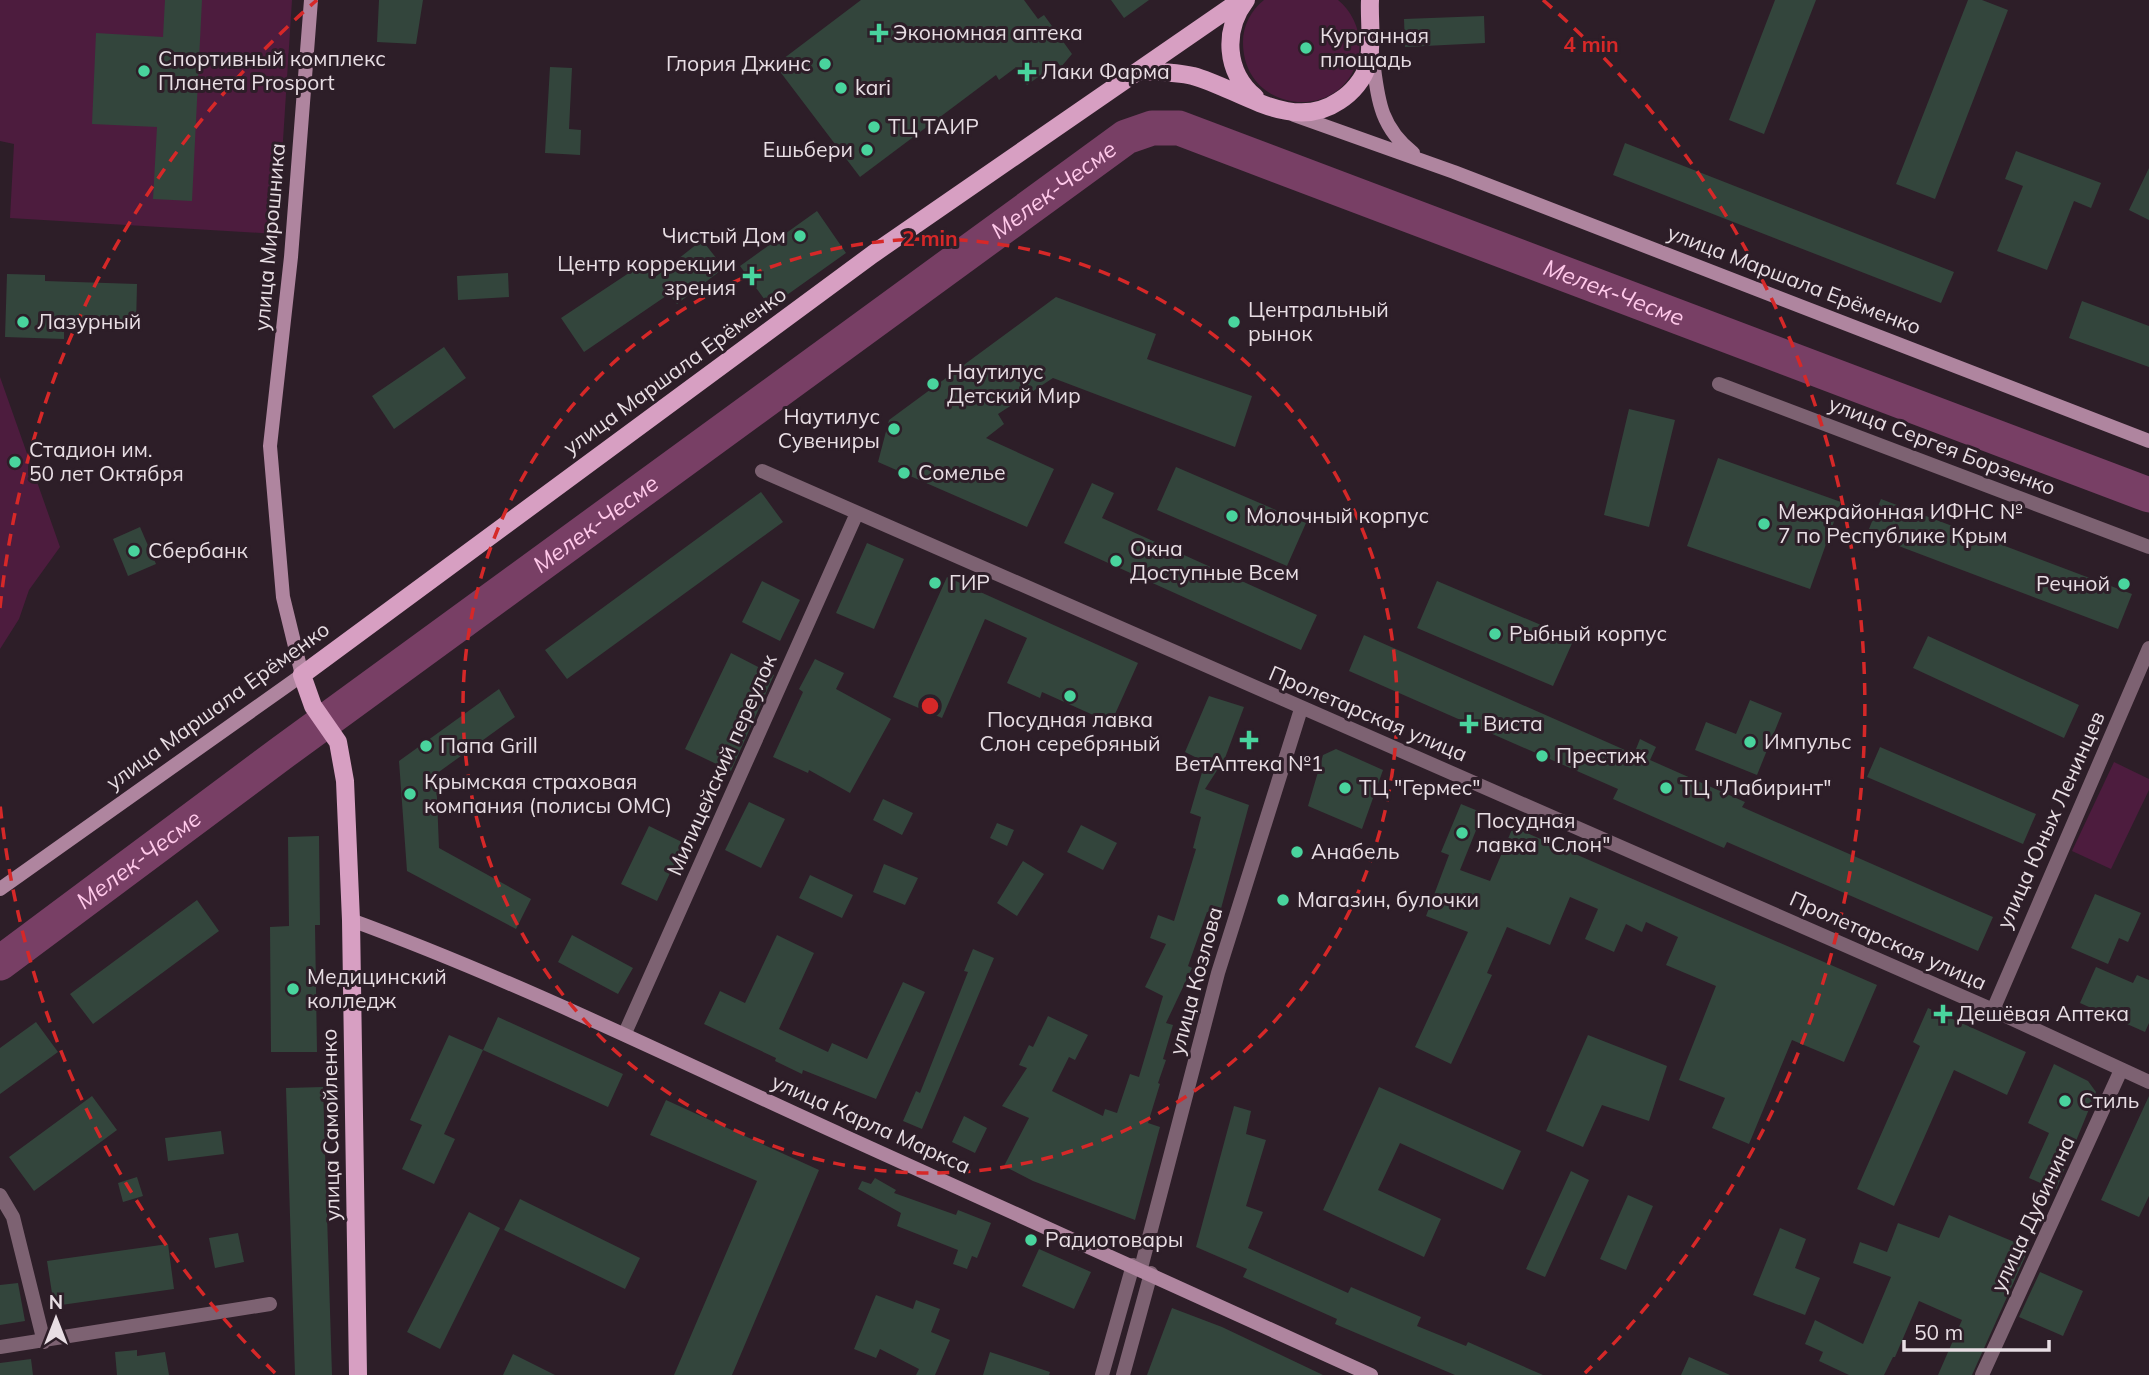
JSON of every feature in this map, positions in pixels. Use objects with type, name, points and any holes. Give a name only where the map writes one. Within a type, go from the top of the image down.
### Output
[{"type":"main road","name":"улица Мирошника","points":[[302,676],[283,597],[270,446],[290,257],[311,0]]},
{"type":"main road","points":[[1140,71],[1244,0]]},
{"type":"main road","points":[[1244,0],[1233,22],[1230,47],[1236,72],[1261,101]]},
{"type":"main road","points":[[1355,0],[1369,26]]},
{"type":"main road","name":"улица Маршала Ерёменко","points":[[1370,0],[1369,26],[1380,108],[1387,126],[1399,142],[1423,160]]},
{"type":"main road","points":[[1286,112],[1320,110],[1348,95],[1362,78],[1371,46]]},
{"type":"main road","name":"улица Маршала Ерёменко","points":[[0,889],[302,676],[873,254],[1140,71],[1194,77],[1423,160],[2149,442]]},
{"type":"main road","name":"улица Самойленко","points":[[302,676],[313,706],[338,742],[345,781],[351,920],[358,1375]]},
{"type":"main road","name":"улица Карла Маркса","points":[[351,920],[484,971],[625,1033],[846,1137],[1371,1375]]},
{"type":"street","name":"улица Сергея Борзенко","points":[[1719,384],[2149,547]]},
{"type":"street","name":"Пролетарская улица","points":[[762,471],[1993,1010],[2149,1082]]},
{"type":"street","name":"Милицейский переулок","points":[[625,1033],[857,513]]},
{"type":"street","name":"улица Юных Ленинцев","points":[[1993,1010],[2149,648]]},
{"type":"street","name":"улица Козлова","points":[[1123,1375],[1142,1269],[1218,973],[1301,709]]},
{"type":"street","name":"улица Дубинина","points":[[1982,1375],[2122,1070]]},
{"type":"street","points":[[0,1195],[13,1217],[44,1342]]},
{"type":"street","name":"улица Козлова","points":[[1102,1375],[1142,1269]]},
{"type":"street","points":[[0,1347],[270,1304]]},
{"type":"shaded area","name":"Спортивный комплекс Планета Prosport","points":[[0,0],[292,0],[277,234],[10,218],[14,144],[0,141]]},
{"type":"shaded area","points":[[1264,0],[1338,0],[1348,11],[1358,31],[1359,53],[1351,76],[1336,92],[1317,100],[1296,102],[1277,97],[1259,85],[1247,67],[1243,42],[1249,19]]},
{"type":"shaded area","name":"Стадион им. 50 лет Октября","points":[[0,377],[60,547],[29,590],[19,619],[0,649]]},
{"type":"shaded area","points":[[2114,762],[2149,779],[2149,790],[2111,869],[2072,851]]},
{"type":"building","points":[[165,0],[202,0],[192,201],[153,199],[157,127],[92,124],[96,33],[163,37]]},
{"type":"building","points":[[379,0],[423,0],[416,44],[377,42]]},
{"type":"building","name":"ТЦ ТАИР","points":[[861,0],[1024,0],[1038,19],[1044,15],[1072,54],[1061,67],[1058,63],[1027,85],[1015,68],[999,80],[996,75],[860,177],[775,65]]},
{"type":"building","points":[[1111,0],[1149,0],[1124,18]]},
{"type":"building","points":[[1775,0],[1816,0],[1764,134],[1729,120]]},
{"type":"building","points":[[1968,0],[1982,0],[2008,10],[1935,199],[1896,184]]},
{"type":"building","points":[[1484,16],[1485,43],[1405,47],[1404,19]]},
{"type":"building","points":[[550,67],[572,68],[569,129],[581,130],[580,155],[545,153]]},
{"type":"building","points":[[1625,143],[1954,272],[1941,303],[1613,175]]},
{"type":"building","points":[[2016,151],[2101,183],[2091,208],[2074,201],[2047,270],[1997,251],[2023,186],[2005,179]]},
{"type":"building","points":[[2149,168],[2149,220],[2129,210]]},
{"type":"building","points":[[817,211],[846,253],[770,307],[740,266]]},
{"type":"building","points":[[702,240],[724,268],[677,304],[669,294],[584,352],[561,318],[644,263],[654,278]]},
{"type":"building","points":[[508,273],[509,297],[458,300],[457,276]]},
{"type":"building","points":[[7,274],[45,275],[45,281],[137,284],[136,326],[64,324],[64,339],[5,337]]},
{"type":"building","points":[[1056,297],[1156,334],[1147,359],[1252,396],[1235,447],[1053,378],[998,414],[1004,424],[986,438],[1054,469],[1027,527],[878,462],[889,420]]},
{"type":"building","points":[[2082,301],[2149,326],[2149,367],[2069,338]]},
{"type":"building","points":[[444,347],[466,378],[394,429],[372,396]]},
{"type":"building","points":[[1629,409],[1675,420],[1649,527],[1604,515]]},
{"type":"building","name":"Межрайонная ИФНС № 7 по Республике Крым","points":[[1718,458],[1841,502],[1810,589],[1687,546]]},
{"type":"building","name":"Молочный корпус","points":[[1176,467],[1306,523],[1287,566],[1157,510]]},
{"type":"building","points":[[1092,483],[1114,493],[1102,518],[1317,615],[1301,650],[1064,543]]},
{"type":"building","points":[[761,492],[783,522],[567,679],[545,650]]},
{"type":"building","points":[[1881,499],[2132,594],[2118,629],[1867,534]]},
{"type":"building","name":"Сбербанк","points":[[140,527],[156,564],[128,576],[113,539]]},
{"type":"building","points":[[867,543],[904,559],[874,629],[836,613]]},
{"type":"building","points":[[947,577],[1138,663],[1111,723],[1042,692],[1040,698],[1007,683],[1027,638],[985,619],[942,718],[893,697]]},
{"type":"building","points":[[762,581],[800,600],[780,641],[742,622]]},
{"type":"building","name":"Рыбный корпус","points":[[1437,581],[1574,639],[1553,686],[1417,628]]},
{"type":"building","points":[[1364,635],[1634,754],[1640,739],[1656,747],[1650,760],[1745,802],[1742,807],[1993,917],[1978,951],[1727,842],[1724,848],[1613,799],[1618,789],[1349,671]]},
{"type":"building","points":[[1928,636],[2079,705],[2064,738],[1913,668]]},
{"type":"building","points":[[731,653],[774,675],[731,771],[685,749]]},
{"type":"building","points":[[815,659],[844,673],[836,689],[891,719],[850,793],[809,770],[808,773],[773,757],[803,692],[799,689]]},
{"type":"building","points":[[499,689],[515,717],[436,774],[439,848],[531,899],[516,929],[407,871],[399,761]]},
{"type":"building","points":[[1209,696],[1244,707],[1225,758],[1205,789],[1249,805],[1219,916],[1207,912],[1188,966],[1192,968],[1166,1023],[1173,1025],[1148,1123],[1160,1127],[1135,1220],[1033,1181],[1004,1166],[1029,1118],[1002,1106],[1027,1068],[1019,1065],[1029,1045],[1033,1047],[1048,1016],[1088,1035],[1075,1060],[1069,1057],[1052,1091],[1103,1116],[1105,1109],[1117,1113],[1130,1074],[1139,1077],[1163,996],[1145,987],[1166,944],[1150,938],[1158,915],[1174,921],[1196,849],[1193,848],[1201,817],[1190,813],[1205,762],[1185,752]]},
{"type":"building","points":[[1750,700],[1782,713],[1757,775],[1695,750],[1706,722],[1736,734]]},
{"type":"building","points":[[1880,747],[2036,814],[2023,844],[1867,777]]},
{"type":"building","name":"ТЦ \"Гермес\"","points":[[1336,749],[1383,770],[1362,829],[1308,806],[1323,755]]},
{"type":"building","points":[[883,799],[913,813],[902,835],[873,820]]},
{"type":"building","points":[[749,802],[785,819],[761,868],[725,850]]},
{"type":"building","points":[[1461,804],[1483,813],[1460,870],[1490,881],[1513,827],[1877,985],[1844,1062],[1792,1040],[1749,1144],[1712,1128],[1725,1098],[1679,1080],[1716,986],[1666,965],[1678,937],[1646,922],[1642,932],[1626,924],[1614,952],[1585,939],[1598,909],[1570,897],[1550,945],[1507,927],[1487,973],[1492,975],[1451,1064],[1415,1047],[1468,932],[1426,916],[1449,855],[1441,852]]},
{"type":"building","points":[[997,823],[1014,830],[1007,846],[990,838]]},
{"type":"building","points":[[1081,825],[1117,843],[1103,870],[1067,852]]},
{"type":"building","points":[[649,826],[684,843],[657,901],[621,884]]},
{"type":"building","name":"Медицинский колледж","points":[[319,836],[320,925],[315,925],[317,1052],[271,1052],[270,927],[289,926],[288,837]]},
{"type":"building","points":[[1023,861],[1044,874],[1017,916],[997,903]]},
{"type":"building","points":[[884,864],[918,878],[905,905],[873,892]]},
{"type":"building","points":[[810,875],[853,895],[842,918],[799,898]]},
{"type":"building","points":[[2095,894],[2141,913],[2128,942],[2119,938],[2108,964],[2071,948]]},
{"type":"building","points":[[197,900],[219,931],[93,1024],[70,994]]},
{"type":"building","points":[[572,935],[633,968],[618,994],[558,962]]},
{"type":"building","points":[[777,935],[814,953],[779,1029],[828,1052],[832,1043],[867,1059],[903,982],[925,992],[876,1099],[803,1070],[802,1074],[775,1061],[776,1058],[704,1024],[720,991],[745,1003]]},
{"type":"building","points":[[973,949],[994,958],[922,1129],[903,1121],[916,1091],[920,1093],[968,972],[964,971]]},
{"type":"building","points":[[2096,967],[2133,983],[2137,975],[2149,980],[2149,1023],[2145,1032],[2080,1003]]},
{"type":"building","points":[[1928,1008],[2026,1052],[2007,1095],[1954,1070],[1894,1206],[1857,1189],[1920,1046],[1913,1042]]},
{"type":"building","points":[[498,1017],[623,1074],[608,1107],[483,1050]]},
{"type":"building","points":[[36,1022],[58,1052],[0,1094],[0,1048]]},
{"type":"building","points":[[449,1035],[483,1050],[444,1134],[455,1139],[434,1184],[402,1169],[422,1125],[410,1120]]},
{"type":"building","points":[[1588,1035],[1667,1066],[1649,1121],[1602,1105],[1583,1147],[1546,1131]]},
{"type":"building","name":"Стиль","points":[[2054,1064],[2088,1081],[2096,1092],[2056,1190],[2029,1178],[2049,1133],[2028,1123]]},
{"type":"building","points":[[323,1087],[332,1375],[295,1375],[286,1088]]},
{"type":"building","points":[[1379,1087],[1521,1151],[1503,1190],[1400,1143],[1378,1190],[1441,1219],[1424,1257],[1323,1210]]},
{"type":"building","points":[[92,1096],[117,1130],[34,1191],[9,1157]]},
{"type":"building","points":[[2149,1096],[2149,1196],[2139,1217],[2101,1200]]},
{"type":"building","points":[[666,1100],[819,1170],[732,1375],[674,1375],[757,1181],[650,1135]]},
{"type":"building","points":[[1234,1106],[1251,1111],[1246,1134],[1266,1140],[1246,1206],[1263,1212],[1248,1248],[1348,1293],[1351,1287],[1421,1317],[1417,1326],[1466,1346],[1468,1342],[1543,1375],[1455,1375],[1335,1324],[1337,1319],[1243,1277],[1247,1269],[1196,1247]]},
{"type":"building","points":[[964,1116],[987,1128],[975,1153],[952,1142]]},
{"type":"building","points":[[221,1131],[224,1154],[168,1161],[165,1138]]},
{"type":"building","points":[[1571,1171],[1589,1180],[1545,1277],[1526,1269]]},
{"type":"building","points":[[137,1177],[143,1196],[123,1202],[118,1183]]},
{"type":"building","points":[[875,1178],[896,1190],[894,1193],[956,1215],[958,1210],[991,1223],[977,1258],[972,1256],[967,1269],[953,1264],[958,1250],[897,1226],[901,1213],[858,1189],[862,1181],[871,1184]]},
{"type":"building","points":[[1628,1195],[1653,1206],[1626,1270],[1600,1259]]},
{"type":"building","points":[[520,1199],[640,1258],[625,1289],[504,1230]]},
{"type":"building","points":[[469,1212],[500,1228],[440,1349],[407,1332]]},
{"type":"building","points":[[1949,1215],[2029,1248],[1972,1375],[1938,1375],[1962,1320],[1919,1301],[1895,1357],[1884,1375],[1849,1375],[1819,1361],[1823,1352],[1805,1344],[1815,1320],[1863,1344],[1891,1277],[1853,1263],[1860,1242],[1887,1252],[1898,1223],[1939,1238]]},
{"type":"building","points":[[1780,1228],[1806,1239],[1795,1268],[1820,1278],[1805,1315],[1753,1295]]},
{"type":"building","points":[[238,1233],[244,1262],[215,1268],[209,1238]]},
{"type":"building","points":[[168,1244],[174,1289],[54,1306],[47,1261]]},
{"type":"building","points":[[1039,1249],[1091,1272],[1074,1309],[1022,1286]]},
{"type":"building","points":[[2040,1272],[2083,1291],[2063,1336],[2019,1317]]},
{"type":"building","points":[[18,1283],[25,1321],[0,1325],[0,1285]]},
{"type":"building","points":[[876,1295],[913,1309],[916,1300],[940,1309],[931,1332],[950,1340],[935,1375],[916,1375],[919,1369],[880,1349],[876,1358],[854,1349]]},
{"type":"building","points":[[1172,1308],[1222,1327],[1323,1375],[1147,1375]]},
{"type":"building","points":[[137,1350],[137,1356],[165,1352],[169,1375],[117,1375],[115,1352]]},
{"type":"building","points":[[990,1352],[1050,1372],[1049,1375],[983,1375]]},
{"type":"building","points":[[513,1354],[555,1375],[503,1375]]},
{"type":"building","points":[[1689,1357],[1730,1375],[1681,1375]]},
{"type":"building","points":[[31,1359],[33,1375],[0,1375],[0,1363]]},
{"type":"waterway","name":"Мелек-Чесме","points":[[0,963],[283,752],[1126,137],[1152,128],[1179,128],[2149,495]]},
{"type":"place","name":"Экономная аптека","points":[[879,33]]},
{"type":"place","name":"Курганная площадь","points":[[1306,48]]},
{"type":"place","name":"Глория Джинс","points":[[825,64]]},
{"type":"place","name":"Спортивный комплекс Планета Prosport","points":[[144,71]]},
{"type":"place","name":"Лаки Фарма","points":[[1027,72]]},
{"type":"place","name":"kari","points":[[841,88]]},
{"type":"place","name":"ТЦ ТАИР","points":[[874,127]]},
{"type":"place","name":"Ешьбери","points":[[867,150]]},
{"type":"place","name":"Чистый Дом","points":[[800,236]]},
{"type":"place","name":"Центр коррекции зрения","points":[[752,276]]},
{"type":"place","name":"Лазурный","points":[[23,322]]},
{"type":"place","name":"Центральный рынок","points":[[1234,322]]},
{"type":"place","name":"Наутилус Детский Мир","points":[[933,384]]},
{"type":"place","name":"Наутилус Сувениры","points":[[894,429]]},
{"type":"place","name":"Стадион им. 50 лет Октября","points":[[15,462]]},
{"type":"place","name":"Сомелье","points":[[904,473]]},
{"type":"place","name":"Молочный корпус","points":[[1232,516]]},
{"type":"place","name":"Межрайонная ИФНС № 7 по Республике Крым","points":[[1764,524]]},
{"type":"place","name":"Сбербанк","points":[[134,551]]},
{"type":"place","name":"Окна Доступные Всем","points":[[1116,561]]},
{"type":"place","name":"ГИР","points":[[935,583]]},
{"type":"place","name":"Речной","points":[[2124,584]]},
{"type":"place","name":"Рыбный корпус","points":[[1495,634]]},
{"type":"place","name":"Посудная лавка Слон серебряный","points":[[1070,696]]},
{"type":"place","name":"Виста","points":[[1469,724]]},
{"type":"place","name":"ВетАптека №1","points":[[1249,740]]},
{"type":"place","name":"Импульс","points":[[1750,742]]},
{"type":"place","name":"Папа Grill","points":[[426,746]]},
{"type":"place","name":"Престиж","points":[[1542,756]]},
{"type":"place","name":"ТЦ \"Гермес\"","points":[[1345,788]]},
{"type":"place","name":"ТЦ \"Лабиринт\"","points":[[1666,788]]},
{"type":"place","name":"Крымская страховая компания (полисы ОМС)","points":[[410,794]]},
{"type":"place","name":"Посудная лавка \"Слон\"","points":[[1462,833]]},
{"type":"place","name":"Анабель","points":[[1297,852]]},
{"type":"place","name":"Магазин, булочки","points":[[1283,900]]},
{"type":"place","name":"Медицинский колледж","points":[[293,989]]},
{"type":"place","name":"Дешёвая Аптека","points":[[1943,1014]]},
{"type":"place","name":"Стиль","points":[[2065,1101]]},
{"type":"place","name":"Радиотовары","points":[[1031,1240]]}]
